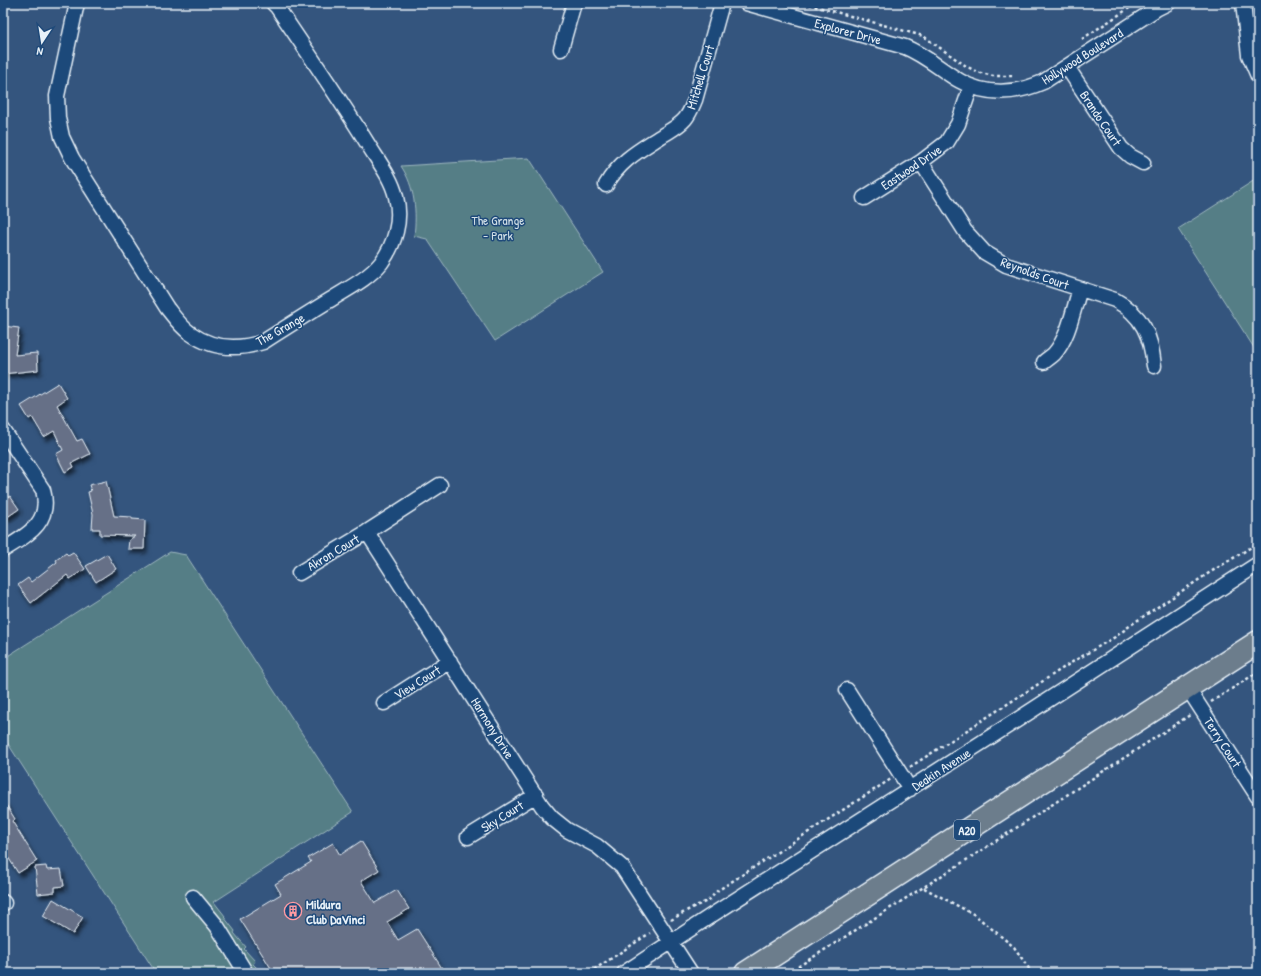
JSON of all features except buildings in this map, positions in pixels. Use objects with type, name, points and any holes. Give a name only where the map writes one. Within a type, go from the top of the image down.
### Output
[{"type":"highway","name":"A20","points":[[746,973],[1258,642]]},
{"type":"street","name":"The Grange","points":[[77,3],[57,96],[58,118],[62,137],[72,158],[179,324],[190,334],[203,340],[217,345],[232,347],[249,346],[263,342],[370,274],[388,253],[394,240],[398,225],[396,196],[390,180],[355,124],[273,3]]},
{"type":"street","points":[[561,49],[574,3]]},
{"type":"street","name":"Mitchell Court","points":[[606,186],[612,174],[626,159],[676,127],[691,111],[722,3]]},
{"type":"street","name":"Explorer Drive","points":[[746,3],[792,9],[905,47]]},
{"type":"street","name":"Hollywood Boulevard","points":[[905,47],[923,55],[960,81],[971,86],[990,91],[1013,91],[1038,84],[1067,67],[1156,9],[1168,3]]},
{"type":"street","points":[[1243,3],[1249,55],[1258,76]]},
{"type":"street","name":"Brando Court","points":[[1067,67],[1121,148],[1130,156],[1143,163]]},
{"type":"street","name":"Eastwood Drive","points":[[864,198],[920,162],[947,142],[953,135],[958,124],[971,86]]},
{"type":"street","name":"Reynolds Court","points":[[920,162],[964,232],[984,252],[1006,265],[1115,300],[1127,306],[1135,314],[1149,337],[1154,366]]},
{"type":"street","points":[[1044,362],[1054,353],[1062,342],[1080,289]]},
{"type":"street","points":[[3,430],[43,490],[45,499],[44,513],[37,524],[27,535],[3,550]]},
{"type":"street","points":[[367,532],[440,485]]},
{"type":"street","name":"Akron Court","points":[[299,573],[367,532]]},
{"type":"street","name":"Harmony Drive","points":[[367,532],[536,794],[542,806],[552,818],[567,830],[597,846],[622,867],[690,973]]},
{"type":"street","name":"Deakin Avenue","points":[[624,973],[1258,564]]},
{"type":"street","name":"View Court","points":[[384,702],[450,660]]},
{"type":"street","name":"Terry Court","points":[[1187,687],[1202,708],[1258,797]]},
{"type":"street","points":[[847,690],[910,789]]},
{"type":"street","name":"Sky Court","points":[[468,837],[536,794]]},
{"type":"street","points":[[192,897],[217,926],[246,973]]},
{"type":"path","points":[[804,3],[923,36],[977,72],[993,76],[1017,76]]},
{"type":"path","points":[[1080,40],[1137,3]]},
{"type":"path","points":[[589,973],[689,909],[709,900],[717,891],[1074,661],[1115,638],[1135,622],[1209,573],[1258,543]]},
{"type":"path","points":[[788,973],[1258,672]]},
{"type":"path","points":[[923,887],[975,915],[1014,947],[1032,973]]},
{"type":"green space","name":"The Grange - Park","points":[[529,158],[603,272],[495,341],[427,239],[414,236],[414,200],[406,174],[401,166]]},
{"type":"green space","points":[[1258,178],[1258,354],[1178,229]]},
{"type":"green space","points":[[170,552],[186,555],[353,812],[214,902],[235,931],[234,933],[246,947],[244,949],[255,961],[253,964],[262,973],[156,973],[3,736],[3,659]]},
{"type":"place","name":"Mildura Club DaVinci","points":[[293,911]]}]
